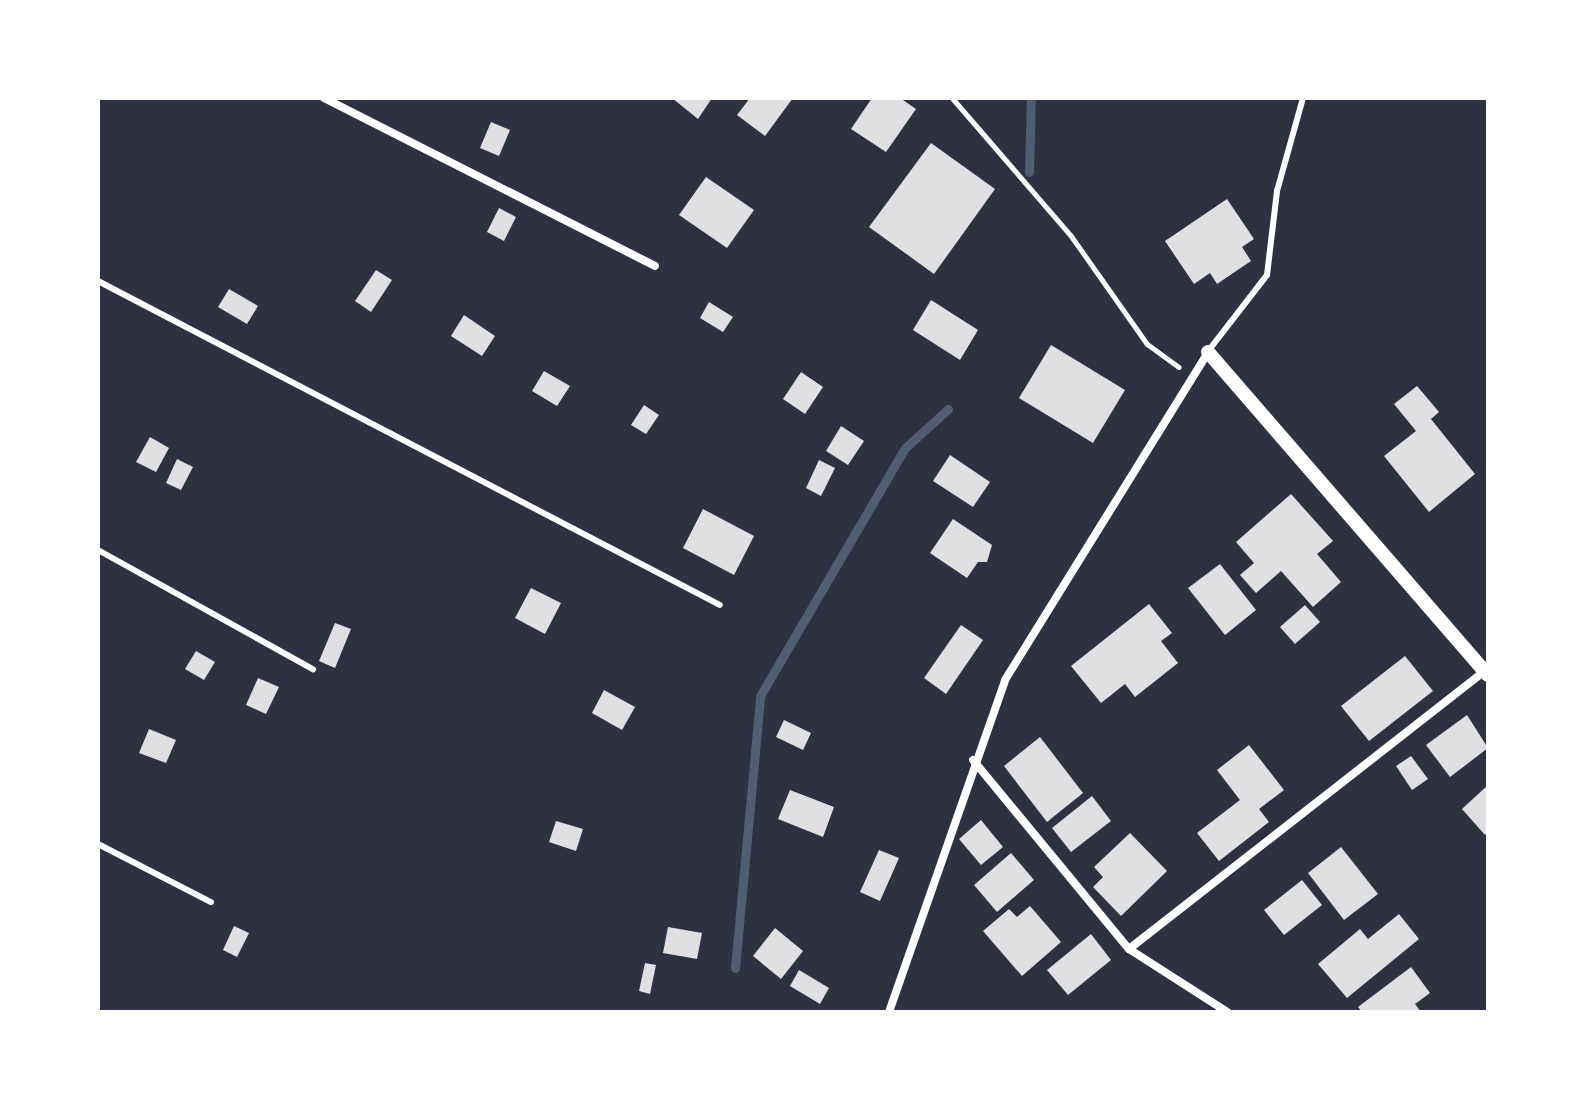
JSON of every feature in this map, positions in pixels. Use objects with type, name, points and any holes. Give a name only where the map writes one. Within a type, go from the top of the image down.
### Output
[{"type":"street","points":[[324,98],[655,266]]},
{"type":"street","points":[[889,1012],[973,760],[1005,680],[1208,352],[1487,672],[1129,949]]},
{"type":"street","points":[[973,760],[1129,949],[1227,1012]]},
{"type":"lane","points":[[1208,352],[1267,275],[1277,191],[1303,98]]},
{"type":"lane","points":[[98,281],[720,605]]},
{"type":"lane","points":[[98,550],[313,669]]},
{"type":"lane","points":[[98,844],[211,902]]},
{"type":"path","points":[[952,98],[1071,236],[1147,344],[1193,376]]},
{"type":"building","points":[[672,98],[712,98],[698,119]]},
{"type":"building","points":[[750,98],[793,98],[765,136],[737,115]]},
{"type":"building","points":[[872,98],[900,98],[916,109],[886,152],[851,129]]},
{"type":"building","points":[[491,122],[510,130],[499,156],[480,148]]},
{"type":"building","points":[[931,143],[995,189],[934,274],[869,227]]},
{"type":"building","points":[[706,177],[754,210],[727,248],[679,215]]},
{"type":"building","points":[[1227,199],[1254,239],[1242,247],[1251,261],[1217,284],[1210,273],[1194,284],[1165,241]]},
{"type":"building","points":[[499,208],[516,217],[504,241],[487,232]]},
{"type":"building","points":[[376,270],[392,280],[371,312],[355,301]]},
{"type":"building","points":[[229,289],[258,306],[247,324],[218,307]]},
{"type":"building","points":[[931,300],[978,330],[960,360],[913,330]]},
{"type":"building","points":[[709,302],[733,317],[723,332],[700,318]]},
{"type":"building","points":[[464,315],[495,336],[482,356],[451,336]]},
{"type":"building","points":[[1051,345],[1125,390],[1093,443],[1019,398]]},
{"type":"building","points":[[544,371],[570,386],[557,406],[532,391]]},
{"type":"building","points":[[801,372],[823,387],[805,414],[783,399]]},
{"type":"building","points":[[1417,386],[1439,412],[1431,419],[1475,474],[1429,512],[1384,456],[1416,431],[1394,404]]},
{"type":"building","points":[[644,405],[659,415],[646,434],[631,425]]},
{"type":"building","points":[[841,426],[864,441],[848,465],[826,451]]},
{"type":"building","points":[[150,437],[169,448],[156,472],[136,462]]},
{"type":"building","points":[[950,455],[990,482],[973,507],[933,481]]},
{"type":"building","points":[[177,459],[193,467],[181,490],[166,483]]},
{"type":"building","points":[[819,460],[835,468],[821,496],[806,488]]},
{"type":"building","points":[[1291,494],[1333,541],[1317,554],[1341,582],[1313,607],[1281,571],[1256,593],[1240,575],[1254,563],[1236,542]]},
{"type":"building","points":[[703,509],[754,536],[734,575],[683,548]]},
{"type":"building","points":[[953,519],[992,545],[987,562],[978,562],[967,578],[930,553]]},
{"type":"building","points":[[1220,564],[1256,610],[1225,635],[1188,588]]},
{"type":"building","points":[[531,588],[561,603],[545,634],[515,618]]},
{"type":"building","points":[[1149,604],[1172,633],[1161,641],[1178,663],[1135,697],[1125,684],[1101,703],[1071,666]]},
{"type":"building","points":[[1305,605],[1320,622],[1295,644],[1280,627]]},
{"type":"building","points":[[335,623],[351,629],[335,668],[319,661]]},
{"type":"building","points":[[961,625],[983,640],[946,694],[924,678]]},
{"type":"building","points":[[196,651],[215,662],[204,680],[185,669]]},
{"type":"building","points":[[1405,656],[1433,691],[1369,741],[1341,706]]},
{"type":"building","points":[[258,678],[279,687],[266,714],[246,705]]},
{"type":"building","points":[[604,690],[635,707],[622,730],[592,713]]},
{"type":"building","points":[[1467,715],[1488,748],[1450,777],[1426,745]]},
{"type":"building","points":[[784,720],[811,733],[803,750],[776,737]]},
{"type":"building","points":[[149,729],[176,740],[166,763],[139,753]]},
{"type":"building","points":[[1040,737],[1083,793],[1047,822],[1004,766]]},
{"type":"building","points":[[1249,745],[1284,790],[1259,809],[1269,822],[1219,861],[1197,833],[1240,800],[1217,770]]},
{"type":"building","points":[[1411,756],[1428,779],[1412,790],[1396,766]]},
{"type":"building","points":[[1488,785],[1488,832],[1485,835],[1462,809]]},
{"type":"building","points":[[790,790],[834,807],[823,837],[778,819]]},
{"type":"building","points":[[1092,796],[1111,821],[1071,852],[1052,828]]},
{"type":"building","points":[[981,820],[1003,847],[981,865],[959,839]]},
{"type":"building","points":[[556,821],[583,829],[576,851],[549,842]]},
{"type":"building","points":[[1130,833],[1167,871],[1121,916],[1093,887],[1103,877],[1094,867]]},
{"type":"building","points":[[1341,847],[1378,894],[1344,920],[1308,873]]},
{"type":"building","points":[[879,850],[899,858],[880,901],[860,892]]},
{"type":"building","points":[[1011,853],[1034,880],[997,912],[974,885]]},
{"type":"building","points":[[1302,880],[1322,905],[1284,935],[1264,910]]},
{"type":"building","points":[[1030,906],[1061,942],[1022,976],[983,931],[1009,909],[1017,917]]},
{"type":"building","points":[[1399,914],[1419,939],[1347,998],[1318,964],[1360,929],[1368,939]]},
{"type":"building","points":[[234,926],[249,933],[237,957],[223,950]]},
{"type":"building","points":[[668,927],[702,933],[697,959],[663,953]]},
{"type":"building","points":[[775,928],[803,951],[781,979],[753,956]]},
{"type":"building","points":[[1091,934],[1111,960],[1068,995],[1047,970]]},
{"type":"building","points":[[645,963],[656,965],[650,994],[639,991]]},
{"type":"building","points":[[1411,967],[1430,993],[1415,1004],[1421,1012],[1362,1012],[1358,1007]]},
{"type":"building","points":[[799,970],[829,988],[820,1004],[790,986]]},
{"type":"waterway","points":[[1029,172],[1031,98]]},
{"type":"waterway","points":[[735,968],[760,696],[905,448],[948,409]]}]
